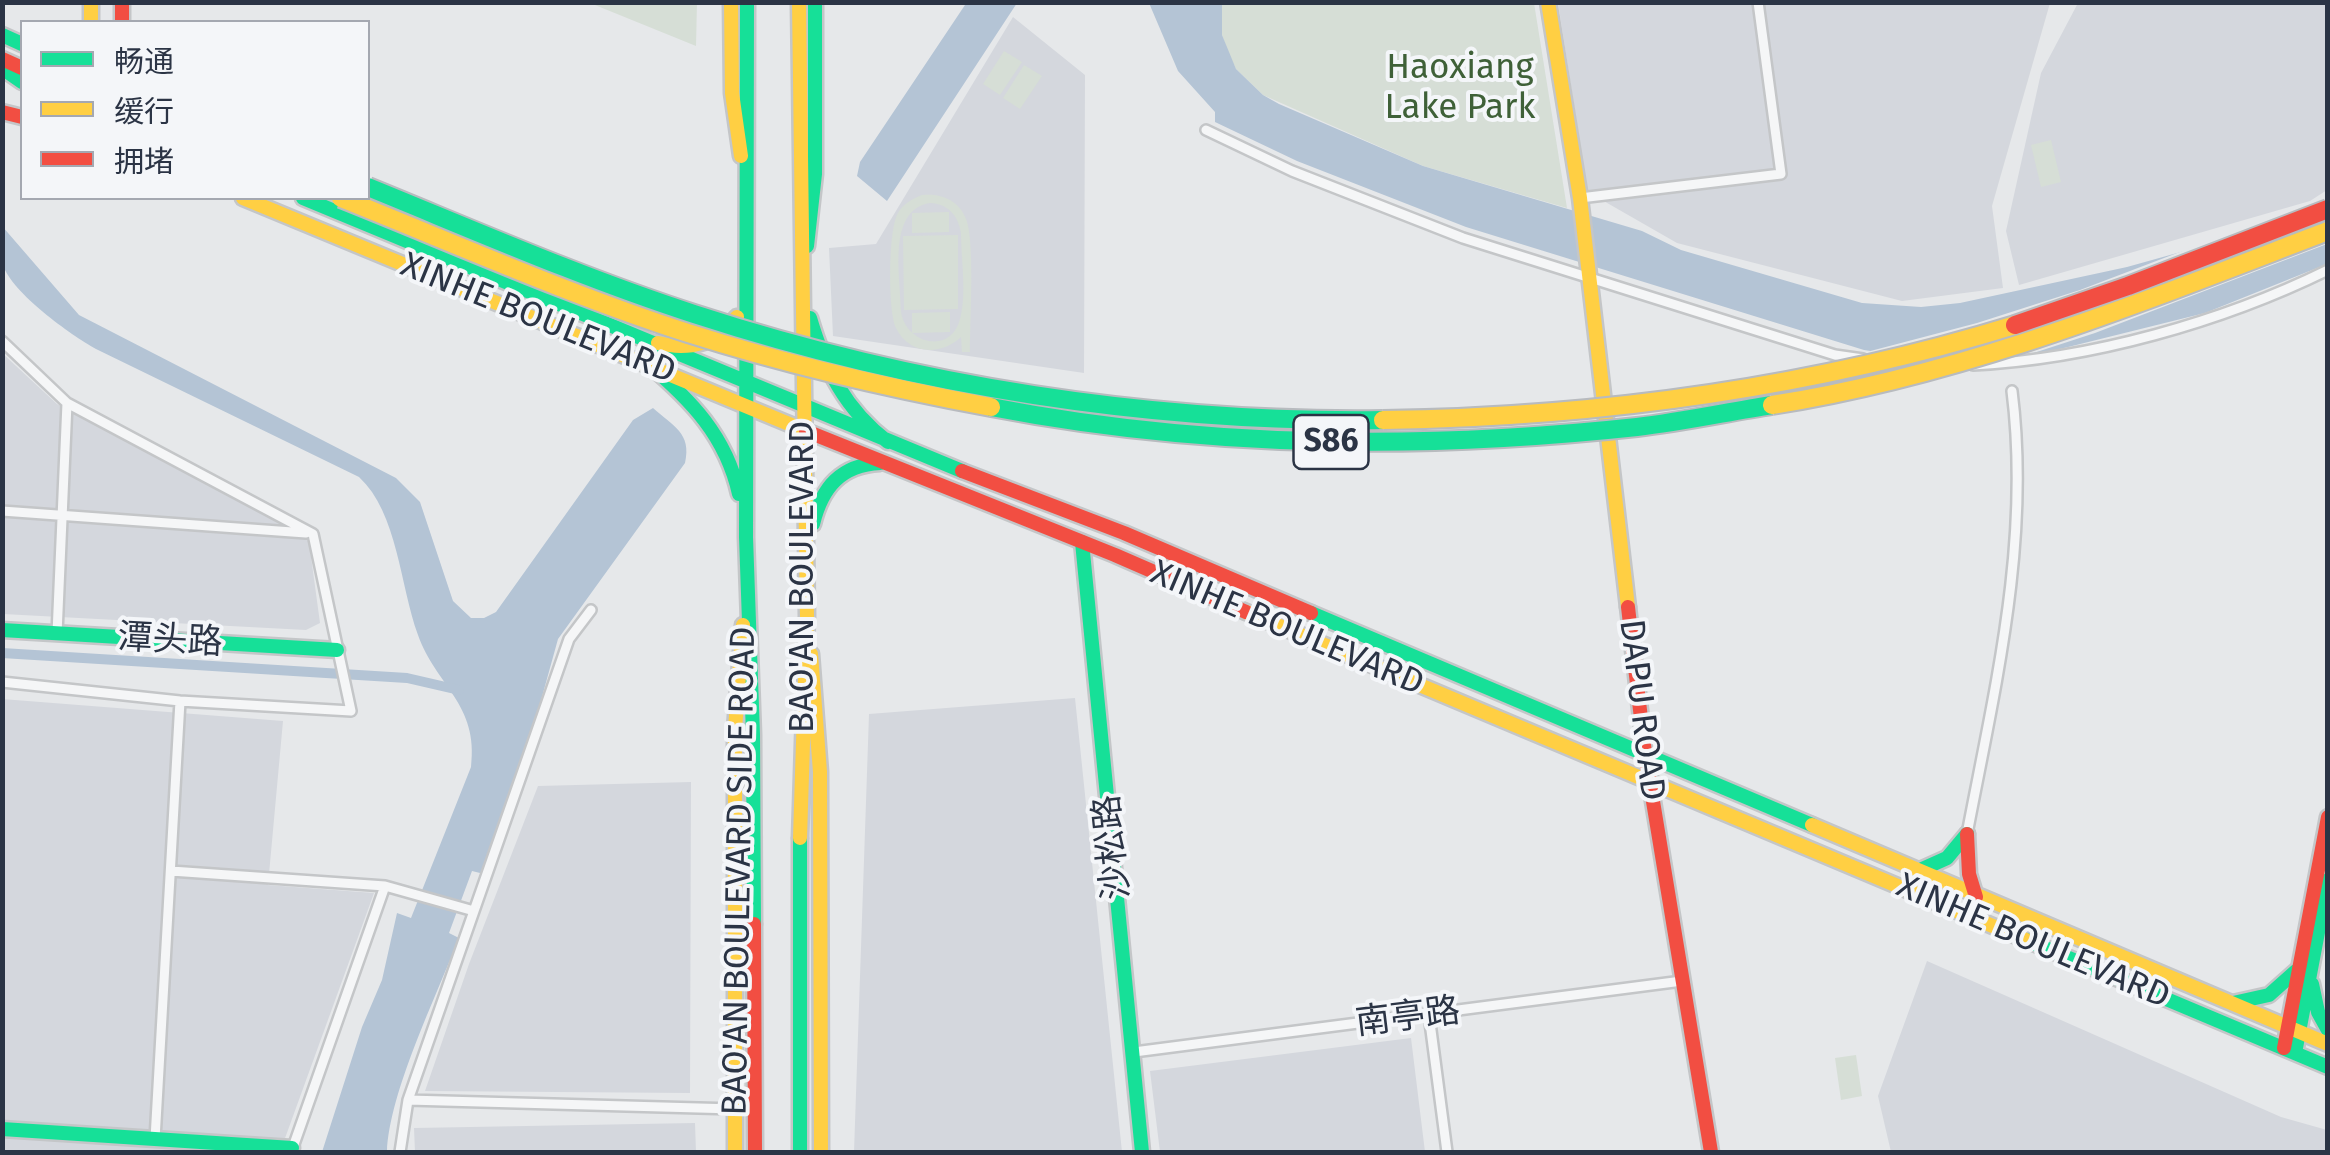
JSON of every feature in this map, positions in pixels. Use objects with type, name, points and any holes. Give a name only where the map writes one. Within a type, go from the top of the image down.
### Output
[{"type":"main road","points":[[731,2],[732,93],[745,180]]},
{"type":"main road","name":"BAO'AN BOULEVARD","points":[[747,2],[746,590],[753,735],[755,1152]]},
{"type":"main road","name":"BAO'AN BOULEVARD","points":[[799,2],[808,616],[800,770],[800,1152]]},
{"type":"main road","points":[[815,2],[815,174],[804,286],[819,353],[832,383],[850,410],[888,442]]},
{"type":"main road","points":[[1548,2],[1581,205]]},
{"type":"main road","name":"S86","points":[[370,188],[637,296],[848,358],[955,382],[1099,405],[1208,416],[1334,422],[1552,415],[1715,396],[1822,376],[2033,320],[2328,209]]},
{"type":"main road","name":"XINHE BOULEVARD","points":[[248,200],[647,362],[880,463],[1082,542],[2328,1067]]},
{"type":"main road","name":"XINHE BOULEVARD","points":[[308,200],[888,442],[1124,534],[2328,1044]]},
{"type":"main road","name":"S86","points":[[346,200],[630,314],[843,377],[969,405],[1114,427],[1334,442],[1554,435],[1700,418],[1826,395],[1933,370],[2039,338],[2126,309],[2328,230]]},
{"type":"main road","name":"DAPU ROAD","points":[[1581,205],[1645,753],[1711,1152]]},
{"type":"main road","points":[[658,343],[680,348],[714,340],[731,325],[745,294]]},
{"type":"main road","points":[[647,362],[696,404],[720,437],[734,468],[746,536]]},
{"type":"main road","points":[[806,562],[816,506],[826,487],[850,468],[880,463]]},
{"type":"main road","name":"沙松路","points":[[1082,542],[1142,1152]]},
{"type":"main road","name":"BAO'AN BOULEVARD SIDE ROAD","points":[[735,1152],[735,729],[746,590]]},
{"type":"main road","name":"BAO'AN BOULEVARD SIDE ROAD","points":[[808,616],[820,772],[821,1152]]},
{"type":"main road","name":"潭头路","points":[[2,630],[337,650]]},
{"type":"main road","points":[[2289,1050],[2328,818]]},
{"type":"main road","points":[[1916,871],[1944,862],[1967,834]]},
{"type":"main road","points":[[1967,834],[1976,897]]},
{"type":"main road","points":[[2328,880],[2305,966],[2314,1000],[2328,1030]]},
{"type":"main road","points":[[2226,1002],[2252,1002],[2268,996],[2305,966]]},
{"type":"main road","points":[[2,1129],[292,1150]]},
{"type":"street","points":[[1581,205],[1781,174],[1758,2]]},
{"type":"street","points":[[1206,130],[1376,207],[1463,238],[1589,270],[1835,355],[1888,362],[1955,365],[2048,357],[2169,329],[2243,306],[2328,270]]},
{"type":"street","points":[[2,341],[67,402],[314,534]]},
{"type":"street","points":[[1967,834],[2016,554],[2019,472],[2012,391]]},
{"type":"street","points":[[57,634],[67,402]]},
{"type":"street","points":[[2,511],[314,534]]},
{"type":"street","points":[[2,682],[180,702],[351,711],[314,534]]},
{"type":"street","points":[[400,1152],[408,1100],[569,639],[591,610]]},
{"type":"street","points":[[156,1139],[180,702]]},
{"type":"street","points":[[170,871],[385,886],[474,911]]},
{"type":"street","points":[[292,1150],[385,886]]},
{"type":"street","name":"南亭路","points":[[1134,1052],[1682,980]]},
{"type":"street","points":[[1429,1015],[1447,1152]]},
{"type":"street","points":[[408,1100],[734,1109]]},
{"type":"shaded area","points":[[1558,3],[2050,3],[1992,206],[2003,288],[1902,301],[1677,243],[1581,188],[1586,182]]},
{"type":"shaded area","points":[[2078,3],[2327,3],[2327,190],[2310,201],[2019,285],[2006,231],[2041,73]]},
{"type":"shaded area","points":[[1013,17],[1085,75],[1084,373],[833,336],[829,248],[876,244]]},
{"type":"shaded area","points":[[2,353],[57,404],[260,510],[309,542],[320,623],[306,630],[3,614]]},
{"type":"shaded area","points":[[1075,698],[1122,1152],[854,1152],[869,714]]},
{"type":"shaded area","points":[[2,699],[283,721],[268,885],[374,893],[280,1152],[3,1152]]},
{"type":"shaded area","points":[[691,782],[690,1093],[425,1091],[538,786]]},
{"type":"shaded area","points":[[1927,961],[2281,1117],[2327,1130],[2327,1152],[1891,1152],[1878,1096]]},
{"type":"shaded area","points":[[1411,1038],[1425,1152],[1160,1152],[1150,1071]]},
{"type":"shaded area","points":[[695,1123],[696,1152],[415,1152],[414,1128]]},
{"type":"green space","points":[[590,3],[697,3],[696,46]]},
{"type":"green space","name":"Haoxiang Lake Park","points":[[1222,3],[1534,3],[1567,208],[1423,166],[1263,95],[1236,69],[1228,53],[1222,35]]},
{"type":"green space","points":[[1004,51],[1022,62],[1000,95],[983,84]]},
{"type":"green space","points":[[1024,65],[1042,76],[1020,109],[1003,98]]},
{"type":"green space","points":[[2051,140],[2061,182],[2041,187],[2031,145]]},
{"type":"green space","points":[[922,195],[949,199],[966,219],[971,263],[970,352],[962,352],[961,337],[935,350],[917,348],[902,337],[893,319],[890,289],[895,222],[908,202]],"holes":[[[930,203],[951,212],[961,233],[960,319],[948,338],[939,341],[919,338],[911,332],[901,312],[901,232],[916,208]]]},
{"type":"green space","points":[[949,212],[949,232],[912,233],[912,213]]},
{"type":"green space","points":[[958,235],[958,309],[904,310],[903,236]]},
{"type":"green space","points":[[950,312],[950,332],[912,333],[912,313]]},
{"type":"green space","points":[[1856,1055],[1862,1096],[1841,1100],[1835,1058]]},
{"type":"water","points":[[967,2],[1017,3],[887,201],[857,176],[860,162]]},
{"type":"water","points":[[1149,3],[1222,3],[1222,35],[1236,69],[1263,95],[1423,166],[1642,231],[1681,250],[1862,303],[1921,307],[1960,303],[2127,267],[2195,248],[2327,197],[2327,264],[2205,313],[2048,352],[1956,357],[1864,350],[1466,227],[1297,161],[1215,122],[1215,112],[1178,71]]},
{"type":"water","points":[[2,226],[79,315],[396,478],[420,502],[453,601],[471,618],[484,618],[496,612],[633,420],[653,408],[674,425],[686,444],[685,463],[558,639],[519,780],[484,874],[472,871],[449,933],[459,938],[405,1074],[387,1152],[322,1152],[362,1027],[382,980],[397,913],[411,918],[471,767],[472,745],[462,711],[418,635],[382,510],[359,477],[96,349],[58,324],[9,276],[2,261]]},
{"type":"pier","points":[[2327,196],[2327,244],[2095,333],[2006,362],[1942,364],[1859,354],[1977,323],[2080,290]]},
{"type":"waterway","points":[[2,653],[407,678],[459,690]]},
{"type":"traffic: fast","points":[[747,2],[746,537],[754,924]]},
{"type":"traffic: fast","points":[[807,246],[815,174],[815,2]]},
{"type":"traffic: fast","points":[[2,35],[20,43]]},
{"type":"traffic: fast","points":[[2,68],[20,81]]},
{"type":"traffic: fast","points":[[370,188],[653,300],[862,361],[948,380],[1121,407],[1209,415],[1383,420]]},
{"type":"traffic: fast","points":[[308,200],[962,471]]},
{"type":"traffic: fast","points":[[810,318],[838,387],[860,416],[888,442]]},
{"type":"traffic: fast","points":[[647,363],[705,421],[725,454],[739,494]]},
{"type":"traffic: fast","points":[[991,407],[1151,431],[1394,442],[1637,427],[1772,405]]},
{"type":"traffic: fast","points":[[813,524],[822,499],[835,480],[854,468],[880,463]]},
{"type":"traffic: fast","points":[[1082,542],[1142,1152]]},
{"type":"traffic: fast","points":[[1311,613],[1812,825]]},
{"type":"traffic: fast","points":[[2,630],[337,650]]},
{"type":"traffic: fast","points":[[1918,871],[1947,858],[1967,834]]},
{"type":"traffic: fast","points":[[800,838],[800,1152]]},
{"type":"traffic: fast","points":[[2295,1053],[2328,880]]},
{"type":"traffic: fast","points":[[2026,940],[2328,1067]]},
{"type":"traffic: fast","points":[[2233,1003],[2269,995],[2296,971]]},
{"type":"traffic: fast","points":[[2312,984],[2318,1012],[2328,1030]]},
{"type":"traffic: fast","points":[[2,1129],[292,1148]]},
{"type":"traffic: slow","points":[[91,2],[91,20]]},
{"type":"traffic: slow","points":[[731,2],[732,93],[741,156]]},
{"type":"traffic: slow","points":[[799,2],[807,616],[800,838]]},
{"type":"traffic: slow","points":[[1548,2],[1580,198],[1628,607]]},
{"type":"traffic: slow","points":[[248,200],[806,431]]},
{"type":"traffic: slow","points":[[346,200],[557,286],[688,333],[839,375],[991,407]]},
{"type":"traffic: slow","points":[[1772,405],[1844,392],[1985,355],[2328,231]]},
{"type":"traffic: slow","points":[[658,343],[702,343],[737,317]]},
{"type":"traffic: slow","points":[[1383,420],[1543,413],[1702,395],[1860,366],[2015,325]]},
{"type":"traffic: slow","points":[[1246,612],[2026,940]]},
{"type":"traffic: slow","points":[[735,1152],[735,729],[743,625]]},
{"type":"traffic: slow","points":[[811,654],[820,772],[821,1152]]},
{"type":"traffic: slow","points":[[1812,825],[2328,1044]]},
{"type":"traffic: jam","points":[[122,2],[122,20]]},
{"type":"traffic: jam","points":[[2,59],[20,67]]},
{"type":"traffic: jam","points":[[2,112],[20,116]]},
{"type":"traffic: jam","points":[[2015,325],[2328,209]]},
{"type":"traffic: jam","points":[[806,431],[1246,612]]},
{"type":"traffic: jam","points":[[962,471],[1124,533],[1311,613]]},
{"type":"traffic: jam","points":[[1628,607],[1645,753],[1711,1152]]},
{"type":"traffic: jam","points":[[2284,1048],[2328,817]]},
{"type":"traffic: jam","points":[[1967,834],[1969,874],[1976,897]]},
{"type":"traffic: jam","points":[[754,924],[755,1152]]}]
